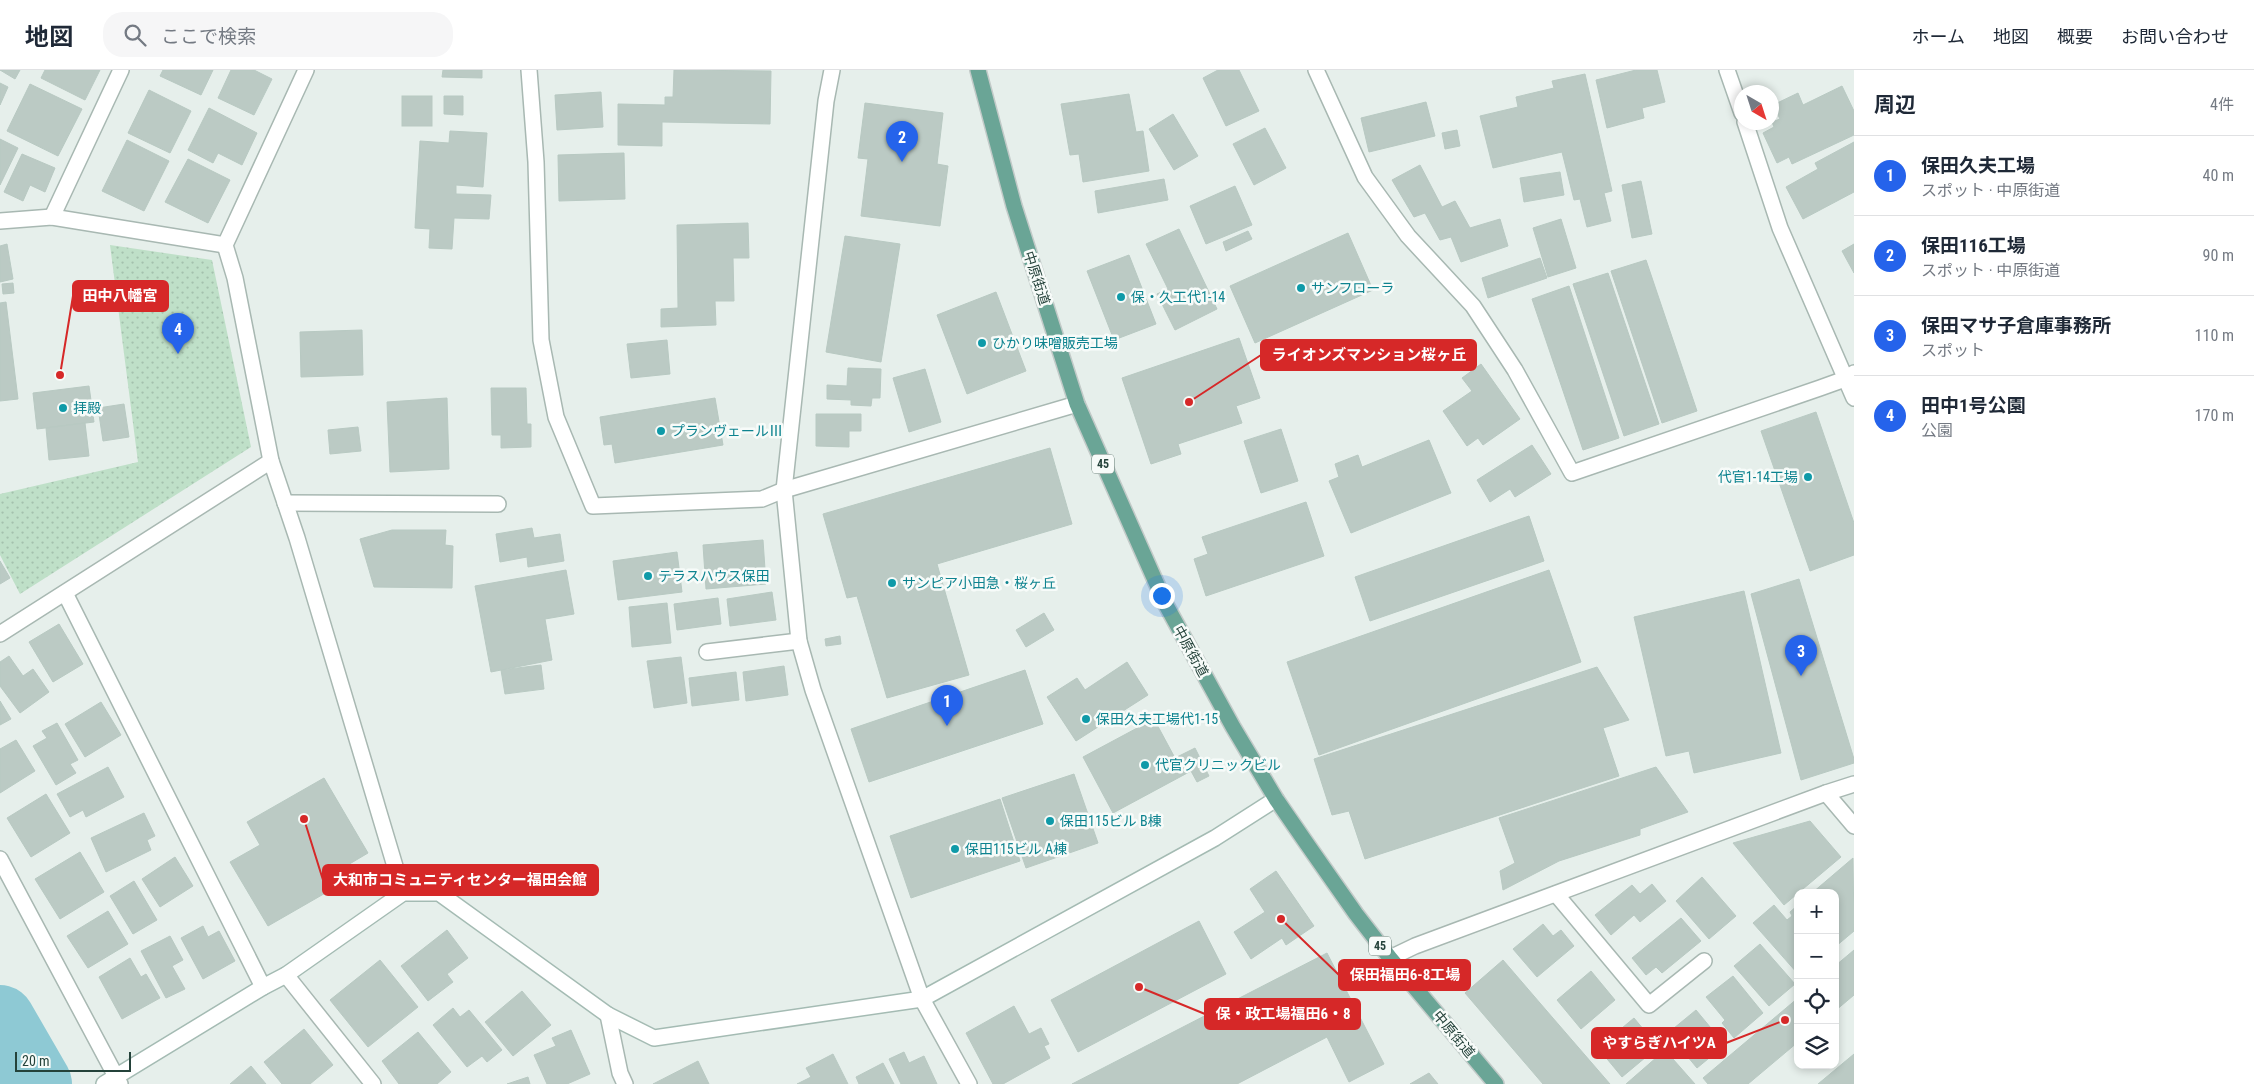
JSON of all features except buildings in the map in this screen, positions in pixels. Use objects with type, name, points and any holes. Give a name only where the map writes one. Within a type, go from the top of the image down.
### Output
[{"type":"main road","name":"中原街道","points":[[978,70],[1014,206],[1077,404],[1166,605],[1233,727],[1276,799],[1356,914],[1390,958],[1496,1084]]},
{"type":"street","points":[[52,217],[121,70]]},
{"type":"street","points":[[306,70],[225,245],[235,278],[271,460],[403,893]]},
{"type":"street","points":[[529,70],[536,162],[541,340],[556,417],[593,506],[762,499],[784,490],[1077,404]]},
{"type":"street","points":[[832,70],[826,101],[784,490],[799,641],[813,690],[922,999],[969,1084]]},
{"type":"street","points":[[1316,70],[1365,177],[1408,236],[1472,306],[1515,370],[1572,473],[1850,376]]},
{"type":"street","points":[[1727,70],[1734,90]]},
{"type":"street","points":[[1747,130],[1780,228],[1850,376],[1854,398]]},
{"type":"street","points":[[0,221],[52,217],[225,245]]},
{"type":"street","points":[[0,634],[271,460]]},
{"type":"street","points":[[285,503],[498,504]]},
{"type":"street","points":[[65,593],[263,986]]},
{"type":"street","points":[[707,652],[799,641]]},
{"type":"street","points":[[1390,958],[1415,946],[1854,784]]},
{"type":"street","points":[[1826,793],[1854,826]]},
{"type":"street","points":[[0,859],[113,1082],[263,986],[286,975],[403,893],[439,893],[608,1015],[654,1038],[922,999],[1215,838],[1276,799]]},
{"type":"street","points":[[1556,894],[1649,1005],[1704,961]]},
{"type":"street","points":[[286,975],[373,1084]]},
{"type":"street","points":[[608,1015],[620,1073],[625,1084]]},
{"type":"green space","points":[[110,245],[212,260],[251,447],[20,594],[0,555],[0,494],[138,462]]},
{"type":"waterway","points":[[0,1020],[37,1084]]},
{"type":"place","name":"保田116工場","points":[[902,162]]},
{"type":"place","name":"サンフローラ","points":[[1301,288]]},
{"type":"place","name":"保・久工代1-14","points":[[1121,297]]},
{"type":"place","name":"ひかり味噌販売工場","points":[[982,343]]},
{"type":"place","name":"田中1号公園","points":[[178,354]]},
{"type":"place","name":"田中八幡宮","points":[[60,375]]},
{"type":"place","name":"ライオンズマンション桜ヶ丘","points":[[1189,402]]},
{"type":"place","name":"拝殿","points":[[63,408]]},
{"type":"place","name":"プランヴェールⅢ","points":[[661,431]]},
{"type":"place","name":"代官1-14工場","points":[[1808,477]]},
{"type":"place","name":"テラスハウス保田","points":[[648,576]]},
{"type":"place","name":"サンピア小田急・桜ヶ丘","points":[[892,583]]},
{"type":"place","name":"保田マサ子倉庫事務所","points":[[1801,676]]},
{"type":"place","name":"保田久夫工場代1-15","points":[[1086,719]]},
{"type":"place","name":"保田久夫工場","points":[[947,726]]},
{"type":"place","name":"代官クリニックビル","points":[[1145,765]]},
{"type":"place","name":"大和市コミュニティセンター福田会館","points":[[304,819]]},
{"type":"place","name":"保田115ビル B棟","points":[[1050,821]]},
{"type":"place","name":"保田115ビル A棟","points":[[955,849]]},
{"type":"place","name":"保田福田6-8工場","points":[[1281,919]]},
{"type":"place","name":"保・政工場福田6・8","points":[[1139,987]]},
{"type":"place","name":"やすらぎハイツA","points":[[1785,1020]]}]
